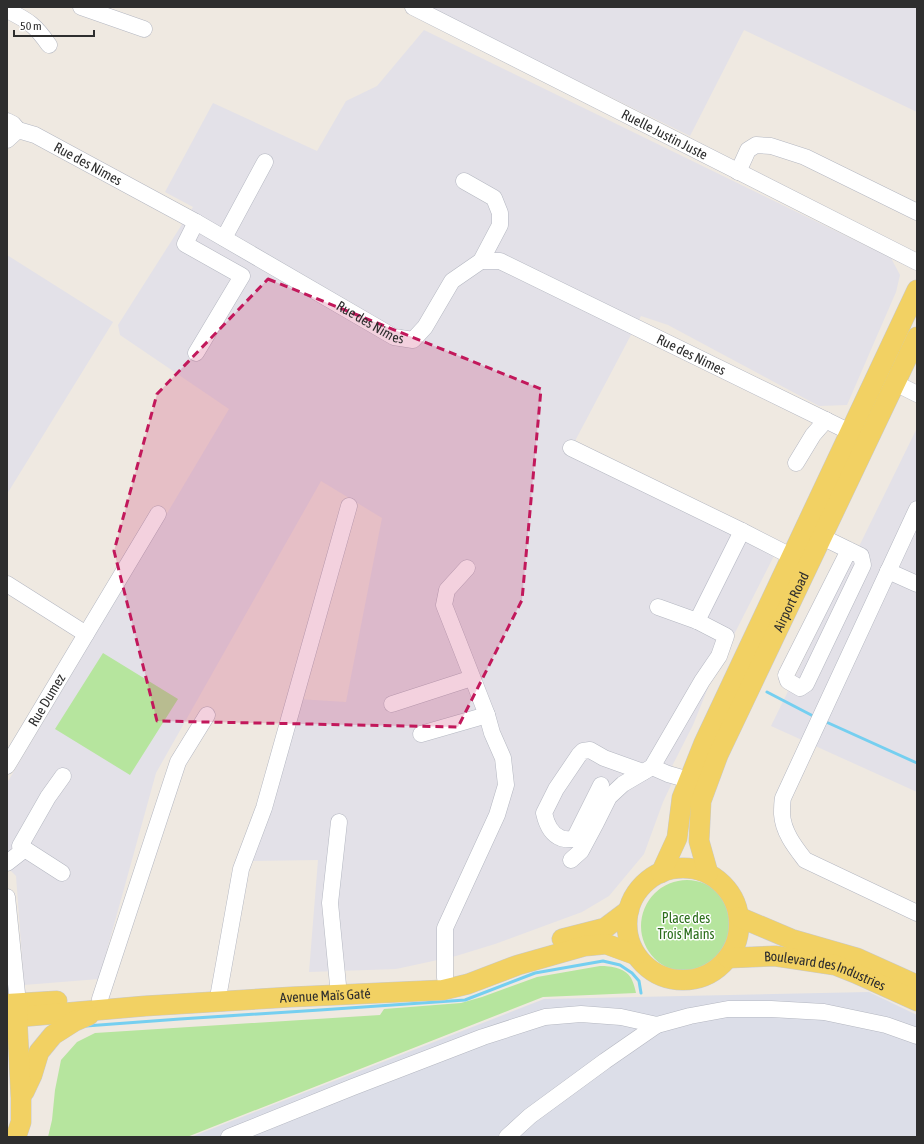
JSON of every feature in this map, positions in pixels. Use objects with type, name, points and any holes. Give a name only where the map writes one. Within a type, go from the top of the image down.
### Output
[{"type":"main road","name":"Airport Road","points":[[661,873],[677,838],[682,798],[704,743],[917,290]]},
{"type":"main road","name":"Airport Road","points":[[708,873],[698,841],[701,800],[718,756],[917,337]]},
{"type":"main road","points":[[677,868],[692,869],[708,873],[723,884],[734,899],[739,917],[739,931],[736,945],[728,958],[715,970],[699,978],[681,980],[664,977],[648,968],[636,955],[630,941],[627,926],[629,910],[636,895],[647,882],[661,873],[677,868]]},
{"type":"main road","name":"Avenue Maïs Gaté","points":[[12,1011],[100,1005],[219,992],[445,978],[478,970],[555,940],[605,928],[629,910]]},
{"type":"main road","name":"Boulevard des Industries","points":[[739,917],[791,939],[857,958],[917,985]]},
{"type":"main road","name":"Avenue Maïs Gaté","points":[[100,1005],[145,1006],[443,990],[468,984],[518,965],[585,946],[606,944],[636,955]]},
{"type":"main road","name":"Boulevard des Industries","points":[[728,958],[775,956],[835,965],[917,1001]]},
{"type":"main road","points":[[21,1098],[32,1075],[39,1052],[53,1035],[100,1005]]},
{"type":"main road","points":[[12,1011],[21,1098],[21,1122],[16,1137]]},
{"type":"street","points":[[81,7],[144,29]]},
{"type":"street","name":"Ruelle Justin Juste","points":[[413,7],[917,262]]},
{"type":"street","points":[[7,10],[26,20],[38,30],[49,45]]},
{"type":"street","name":"Rue des Nimes","points":[[11,130],[35,135],[196,222],[394,337],[413,340],[425,327],[452,281],[481,262],[500,261],[850,432]]},
{"type":"street","points":[[738,172],[748,150],[756,145],[771,146],[805,157],[917,212]]},
{"type":"street","points":[[224,238],[265,162]]},
{"type":"street","points":[[464,181],[494,198],[500,213],[500,225],[481,262]]},
{"type":"street","points":[[196,222],[185,244],[242,276]]},
{"type":"street","points":[[196,353],[254,255]]},
{"type":"street","points":[[895,384],[917,394]]},
{"type":"street","points":[[796,463],[813,435],[826,420]]},
{"type":"street","points":[[571,448],[791,556]]},
{"type":"street","points":[[219,992],[242,869],[264,808],[349,506]]},
{"type":"street","points":[[917,509],[783,798],[782,815],[785,827],[793,845],[805,860],[917,913]]},
{"type":"street","name":"Rue Dumez","points":[[7,766],[158,514]]},
{"type":"street","points":[[697,621],[742,531]]},
{"type":"street","points":[[822,537],[849,550],[861,556],[863,565],[806,684],[800,688],[788,681],[786,675],[849,550]]},
{"type":"street","points":[[445,978],[445,928],[496,815],[506,785],[503,758],[492,733],[487,715],[444,605],[447,590],[467,568]]},
{"type":"street","points":[[888,571],[917,584]]},
{"type":"street","points":[[7,584],[86,634]]},
{"type":"street","points":[[570,860],[581,851],[609,797],[623,784],[647,770],[718,656],[726,636],[697,621],[658,607]]},
{"type":"street","points":[[392,704],[472,678]]},
{"type":"street","points":[[100,1005],[178,762],[206,715]]},
{"type":"street","points":[[421,734],[487,715]]},
{"type":"street","points":[[601,785],[574,839],[559,838],[549,829],[544,812],[578,755],[583,751],[590,750],[604,758],[689,780]]},
{"type":"street","points":[[62,873],[20,846],[48,797],[63,776]]},
{"type":"street","points":[[338,985],[330,903],[339,822]]},
{"type":"street","points":[[7,863],[25,849]]},
{"type":"street","points":[[7,897],[12,1011]]},
{"type":"street","points":[[507,1137],[530,1116],[657,1025],[690,1016],[728,1009],[771,1009],[824,1012],[886,1026],[917,1036]]},
{"type":"street","points":[[229,1137],[468,1043],[545,1017],[589,1014],[621,1017],[657,1025]]},
{"type":"highlighted area","points":[[268,279],[541,389],[522,600],[458,727],[157,721],[114,551],[157,394]]},
{"type":"shaded area","points":[[427,7],[917,7],[917,112],[744,30],[690,136]]},
{"type":"shaded area","points":[[424,30],[891,258],[900,275],[896,292],[847,405],[819,406],[668,325],[641,316],[575,441],[781,542],[712,678],[693,725],[665,780],[672,783],[663,802],[644,854],[609,896],[582,912],[495,944],[456,956],[396,969],[309,972],[318,860],[249,861],[298,699],[346,702],[382,518],[321,481],[156,773],[99,979],[24,985],[16,876],[7,867],[7,783],[229,409],[120,335],[118,325],[193,207],[165,192],[213,103],[317,151],[346,101],[377,86]]},
{"type":"shaded area","points":[[7,255],[113,322],[7,494]]},
{"type":"shaded area","points":[[917,428],[917,792],[771,726]]},
{"type":"shaded area","points":[[869,992],[917,1015],[917,1137],[191,1137],[544,999]]},
{"type":"green space","points":[[103,653],[178,699],[130,775],[55,729]]},
{"type":"green space","name":"Place des Trois Mains","points":[[687,880],[705,883],[720,893],[730,908],[733,926],[730,944],[720,959],[705,969],[687,972],[669,969],[654,959],[644,944],[641,926],[644,908],[654,893],[669,883]]},
{"type":"green space","points":[[600,966],[609,966],[623,970],[630,976],[636,993],[543,997],[187,1137],[48,1137],[61,1060],[77,1042],[95,1033],[380,1015],[384,1009],[461,1003],[537,977]]},
{"type":"waterway","points":[[767,692],[815,717]]},
{"type":"waterway","points":[[824,721],[917,763]]},
{"type":"waterway","points":[[86,1026],[465,1000],[535,973],[603,961],[620,965],[632,973],[639,981],[641,993]]}]
